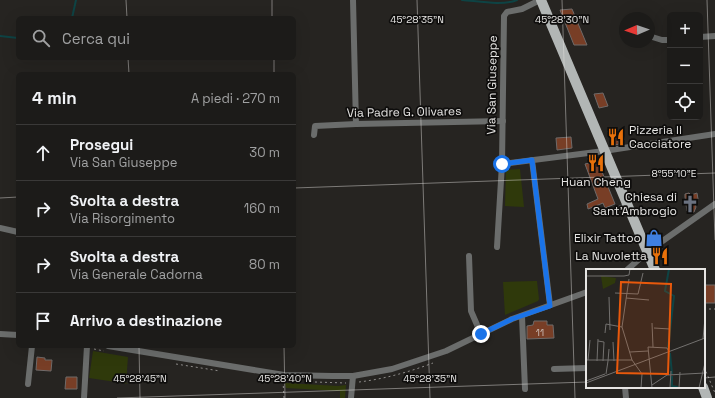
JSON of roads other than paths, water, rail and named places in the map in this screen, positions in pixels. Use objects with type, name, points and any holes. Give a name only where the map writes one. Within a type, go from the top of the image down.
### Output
[{"type":"main road","points":[[540,0],[655,269]]},
{"type":"main road","points":[[703,388],[707,398]]},
{"type":"street","points":[[353,0],[356,124]]},
{"type":"street","name":"Via San Giuseppe","points":[[497,247],[502,164],[504,16],[507,12],[522,9],[540,0]]},
{"type":"street","points":[[703,37],[715,36]]},
{"type":"street","points":[[655,38],[667,40]]},
{"type":"street","name":"Via Padre G. Olivares","points":[[314,135],[315,126],[503,121]]},
{"type":"street","points":[[502,164],[604,151],[715,134]]},
{"type":"street","points":[[532,160],[550,306]]},
{"type":"street","points":[[628,269],[647,252],[715,204]]},
{"type":"street","points":[[0,228],[16,232]]},
{"type":"street","points":[[469,256],[471,311],[481,334]]},
{"type":"street","points":[[108,349],[126,348],[284,374],[332,376],[353,380],[446,351],[512,319],[586,292]]},
{"type":"street","points":[[522,316],[525,389]]},
{"type":"street","points":[[0,334],[16,335]]},
{"type":"street","points":[[28,384],[32,348]]},
{"type":"street","points":[[84,398],[87,348]]},
{"type":"street","points":[[554,369],[586,368]]},
{"type":"street","points":[[351,398],[353,380]]},
{"type":"street","points":[[625,388],[626,398]]},
{"type":"lane","points":[[613,210],[627,204]]},
{"type":"waterway","points":[[72,16],[76,0]]},
{"type":"waterway","points":[[462,0],[497,3],[517,0]]},
{"type":"waterway","points":[[0,36],[16,38]]},
{"type":"place","name":"Pizzeria Il Cacciatore","points":[[616,137]]},
{"type":"place","name":"Huan Cheng","points":[[596,163]]},
{"type":"place","name":"Chiesa di Sant'Ambrogio","points":[[690,204]]},
{"type":"place","name":"Elixir Tattoo","points":[[654,238]]},
{"type":"place","name":"La Nuvoletta","points":[[660,256]]}]
